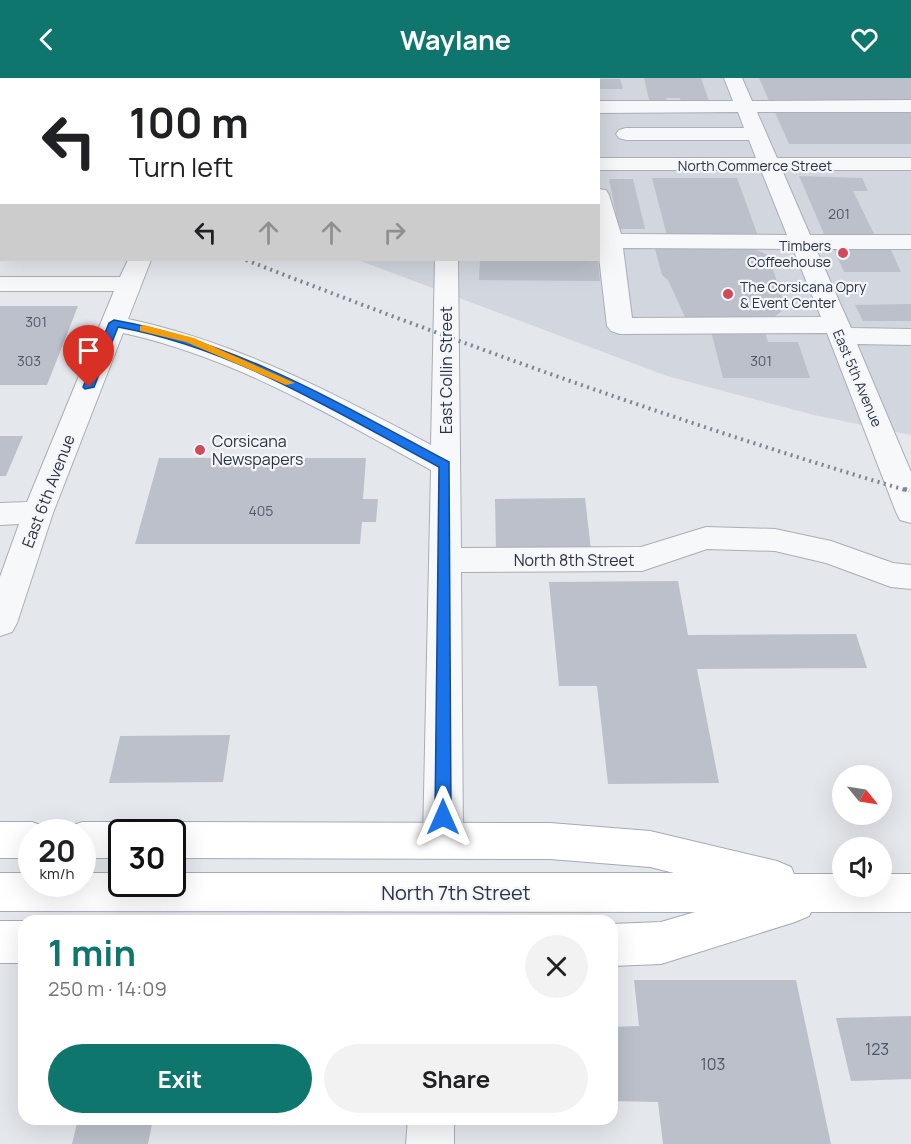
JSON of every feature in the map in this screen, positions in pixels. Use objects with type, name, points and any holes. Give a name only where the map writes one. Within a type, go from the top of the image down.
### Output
[{"type":"main road","points":[[0,840],[18,840]]},
{"type":"main road","points":[[186,840],[550,841],[650,849],[828,892]]},
{"type":"main road","name":"North 7th Street","points":[[0,892],[911,893]]},
{"type":"main road","points":[[618,945],[661,943],[828,892]]},
{"type":"main road","points":[[0,942],[18,942]]},
{"type":"street","name":"East 5th Avenue","points":[[733,78],[839,331],[911,512]]},
{"type":"street","points":[[600,107],[911,106]]},
{"type":"street","points":[[626,134],[756,134]]},
{"type":"street","name":"North Commerce Street","points":[[600,164],[911,164]]},
{"type":"street","points":[[600,208],[620,326],[839,331],[911,337]]},
{"type":"street","points":[[605,241],[911,242]]},
{"type":"street","name":"East Collin Street","points":[[443,840],[447,261]]},
{"type":"street","points":[[0,285],[134,272]]},
{"type":"street","name":"East 6th Avenue","points":[[0,623],[38,513],[134,272]]},
{"type":"street","points":[[114,323],[160,331],[219,352],[290,383],[445,465]]},
{"type":"street","points":[[0,514],[38,513]]},
{"type":"street","name":"North 8th Street","points":[[445,560],[642,559],[706,538],[775,540],[831,554],[891,575],[911,578]]},
{"type":"street","points":[[430,1144],[431,1125]]},
{"type":"shaded area","points":[[600,78],[911,78],[911,435],[814,415],[667,376],[361,261],[600,261]]},
{"type":"building","points":[[644,78],[701,78],[710,104],[682,104],[680,98],[666,98],[668,104],[650,104]]},
{"type":"building","points":[[759,78],[911,78],[911,103],[770,103]]},
{"type":"building","points":[[600,79],[620,79],[623,89],[600,89]]},
{"type":"building","points":[[773,108],[911,108],[911,144],[789,144]]},
{"type":"building","points":[[799,176],[862,178],[868,191],[853,191],[874,234],[824,234]]},
{"type":"building","points":[[652,178],[737,178],[758,236],[667,236]]},
{"type":"building","points":[[609,179],[633,179],[645,229],[619,229]]},
{"type":"building","name":"The Corsicana Opry & Event Center","points":[[752,248],[768,255],[786,308],[774,317],[685,317],[668,280],[662,275],[655,249]]},
{"type":"building","points":[[834,250],[891,250],[901,272],[844,272]]},
{"type":"building","points":[[480,261],[598,261],[600,281],[479,280]]},
{"type":"building","points":[[911,304],[911,321],[863,321],[855,305]]},
{"type":"building","points":[[0,306],[78,306],[47,385],[0,385]]},
{"type":"building","points":[[711,331],[765,332],[768,342],[798,342],[810,378],[723,378]]},
{"type":"building","points":[[0,436],[23,436],[6,476],[0,476]]},
{"type":"building","points":[[159,458],[366,458],[363,499],[378,499],[376,522],[362,522],[360,544],[135,544]]},
{"type":"building","points":[[585,498],[591,550],[496,550],[495,499]]},
{"type":"building","points":[[678,581],[688,635],[856,634],[867,668],[697,669],[719,783],[608,784],[597,686],[559,686],[549,582]]},
{"type":"building","points":[[230,735],[223,782],[109,783],[120,736]]},
{"type":"building","points":[[634,980],[796,980],[831,1144],[663,1144],[658,1102],[618,1101],[618,1027],[639,1026]]},
{"type":"building","points":[[911,1016],[911,1079],[851,1081],[836,1018]]},
{"type":"building","points":[[77,1125],[152,1125],[148,1144],[72,1144]]},
{"type":"railway","points":[[249,261],[575,383],[741,439],[909,491]]},
{"type":"railway","points":[[904,489],[911,491]]},
{"type":"slow traffic","points":[[144,328],[190,340],[290,383]]},
{"type":"place","name":"Timbers Coffeehouse","points":[[843,253]]},
{"type":"place","name":"The Corsicana Opry & Event Center","points":[[728,294]]},
{"type":"place","name":"Corsicana Newspapers","points":[[200,450]]},
{"type":"route","points":[[89,387],[114,323],[160,331],[190,340],[290,383],[445,465],[443,817]]}]
